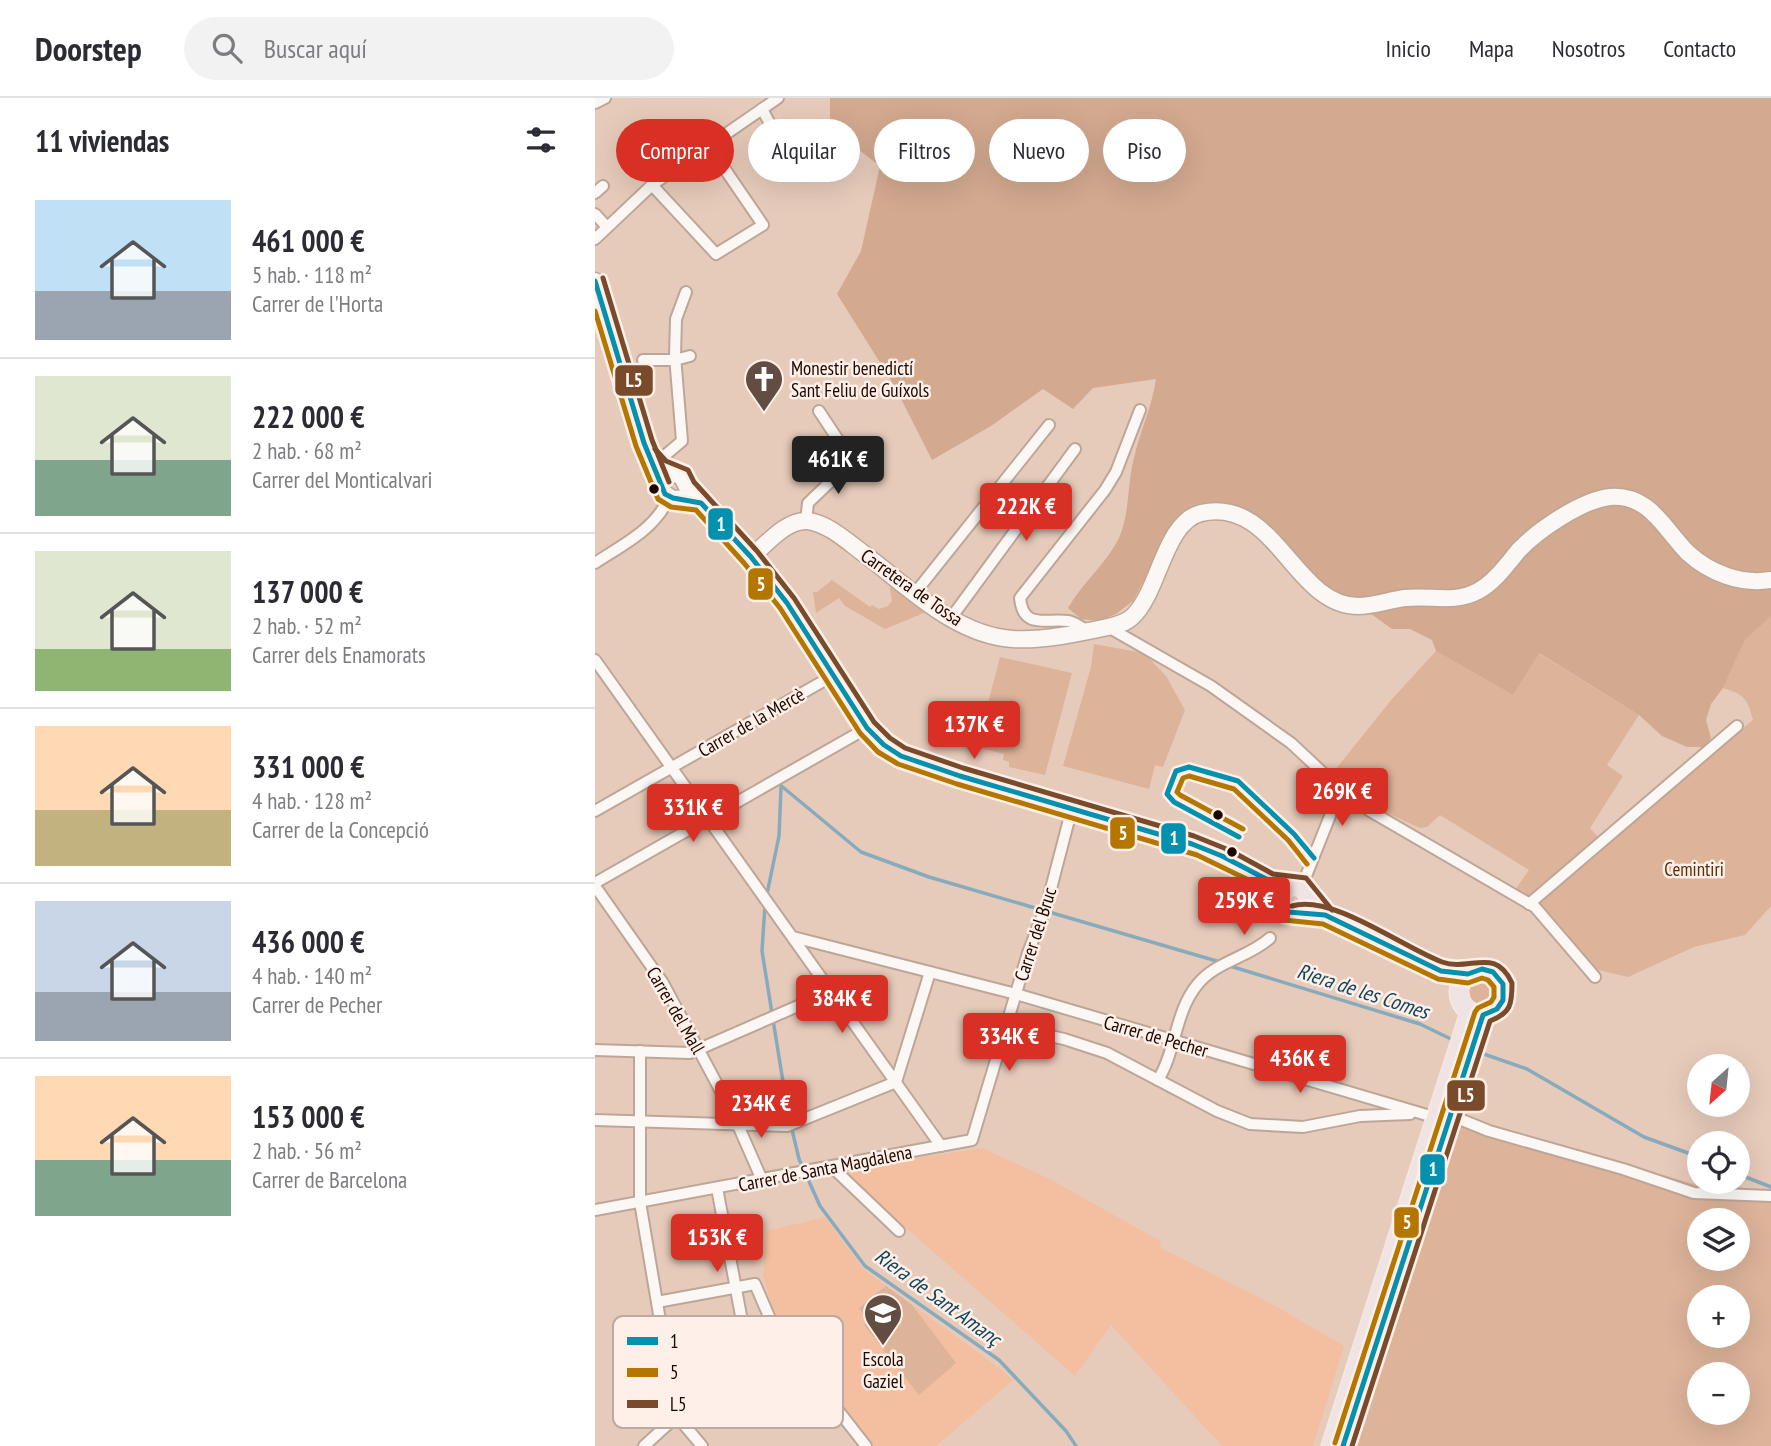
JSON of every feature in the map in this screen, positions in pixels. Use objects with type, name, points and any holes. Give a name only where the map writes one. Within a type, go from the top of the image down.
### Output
[{"type":"main road","points":[[595,281],[652,459],[675,489],[701,503],[751,557],[797,617],[867,728],[884,745],[901,756],[960,776],[1192,845],[1225,858],[1292,893],[1325,915],[1441,971],[1468,974]]},
{"type":"main road","name":"Carretera de Tossa","points":[[806,521],[836,533],[951,618],[979,631],[1012,639],[1088,631],[1121,624],[1133,617],[1142,605],[1178,529],[1192,517],[1215,512],[1239,517],[1256,525],[1315,587],[1327,596],[1357,606],[1408,597],[1441,600],[1477,592],[1490,583],[1522,547],[1545,529],[1590,503],[1610,497],[1627,499],[1649,508],[1688,552],[1706,566],[1722,574],[1747,580],[1771,580]]},
{"type":"main road","points":[[751,557],[792,524],[806,521]]},
{"type":"main road","points":[[1441,971],[1459,994],[1462,1004],[1476,1013],[1490,1013],[1500,1006],[1504,996],[1503,984],[1496,975],[1478,969],[1468,974],[1461,983],[1459,994]]},
{"type":"main road","points":[[1343,1446],[1446,1118],[1476,1013]]},
{"type":"main road","points":[[1331,1446],[1446,1118]]},
{"type":"street","points":[[595,103],[605,98]]},
{"type":"street","points":[[734,129],[778,98]]},
{"type":"street","points":[[762,109],[767,119]]},
{"type":"street","points":[[595,239],[656,182]]},
{"type":"street","points":[[652,185],[716,254],[763,225],[734,182]]},
{"type":"street","points":[[595,214],[607,227]]},
{"type":"street","points":[[652,459],[682,441],[675,360],[676,318],[686,292]]},
{"type":"street","points":[[643,360],[675,360],[690,356]]},
{"type":"street","points":[[1088,631],[1070,621],[1044,622],[1030,618],[1021,609],[1020,598],[1105,490],[1116,472],[1140,410]]},
{"type":"street","points":[[806,521],[808,503],[852,461],[819,411]]},
{"type":"street","points":[[915,593],[1049,425]]},
{"type":"street","points":[[951,618],[1076,449]]},
{"type":"street","points":[[595,563],[649,528],[661,514],[675,489]]},
{"type":"street","points":[[1108,627],[1211,686],[1291,743],[1338,787],[1370,811],[1535,907],[1595,977]]},
{"type":"street","points":[[595,660],[941,1146]]},
{"type":"street","name":"Carrer de la Mercè","points":[[595,811],[834,675]]},
{"type":"street","points":[[1529,904],[1737,726]]},
{"type":"street","points":[[595,884],[867,728]]},
{"type":"street","points":[[1292,893],[1330,816],[1338,787]]},
{"type":"street","name":"Carrer del Bruc","points":[[972,1140],[1016,994],[1047,904],[1072,808]]},
{"type":"street","name":"Carrer del Mall","points":[[595,884],[663,983],[737,1124],[762,1180]]},
{"type":"street","name":"Carrer de Pecher","points":[[793,937],[1016,994],[1173,1041],[1446,1118],[1462,1120],[1489,1132],[1623,1169],[1694,1193],[1771,1196]]},
{"type":"street","points":[[1157,1080],[1164,1070],[1181,1014],[1197,985],[1216,968],[1259,947],[1270,938]]},
{"type":"street","points":[[896,1082],[930,972]]},
{"type":"street","points":[[595,1050],[690,1053],[831,992]]},
{"type":"street","points":[[1002,1042],[1010,1035],[1023,1030],[1063,1039],[1107,1054],[1223,1115],[1250,1124],[1303,1127],[1360,1116],[1391,1114],[1446,1118]]},
{"type":"street","points":[[640,1051],[640,1202],[660,1316]]},
{"type":"street","points":[[595,1120],[791,1124],[896,1082]]},
{"type":"street","name":"Carrer de Santa Magdalena","points":[[595,1210],[972,1140]]},
{"type":"street","points":[[832,1167],[899,1231]]},
{"type":"street","points":[[717,1188],[741,1316]]},
{"type":"street","points":[[657,1301],[755,1284],[769,1316]]},
{"type":"street","points":[[843,1416],[866,1446]]},
{"type":"street","points":[[644,1446],[663,1428]]},
{"type":"street","points":[[687,1428],[702,1446]]},
{"type":"shaded area","points":[[830,98],[1771,98],[1771,616],[1745,640],[1723,688],[1711,704],[1706,720],[1711,738],[1705,747],[1687,747],[1662,736],[1639,715],[1539,653],[1513,695],[1436,651],[1432,640],[1410,629],[1392,629],[1322,585],[1248,512],[1219,504],[1195,505],[1175,521],[1133,601],[1116,614],[1099,621],[1081,619],[1068,608],[1108,556],[1123,528],[1134,458],[1156,379],[1093,388],[1073,409],[1043,389],[991,426],[932,460],[894,385],[837,294],[861,251],[876,182],[975,182],[975,119],[874,119],[874,161],[860,151],[860,119],[830,119]]},
{"type":"shaded area","points":[[982,1148],[1050,1179],[1162,1242],[1159,1247],[1274,1305],[1344,1346],[1313,1446],[1222,1446],[1111,1325],[1075,1376],[840,1170]]},
{"type":"shaded area","name":"Escola Gaziel","points":[[825,1217],[863,1269],[1013,1380],[936,1446],[872,1446],[843,1409],[843,1316],[775,1316],[763,1276],[766,1231]]},
{"type":"green space","points":[[832,580],[870,607],[872,605],[879,609],[888,606],[892,601],[890,589],[893,582],[931,610],[885,629],[845,606],[839,598],[816,613],[813,592],[817,592]]},
{"type":"green space","name":"Cemintiri","points":[[1771,616],[1771,906],[1745,935],[1694,947],[1628,977],[1594,969],[1537,901],[1753,720],[1744,698],[1723,688],[1745,640]]},
{"type":"green space","points":[[1094,644],[1144,653],[1166,676],[1185,710],[1163,767],[1155,765],[1149,789],[1063,766],[1091,667]]},
{"type":"green space","points":[[1436,651],[1513,695],[1538,653],[1639,715],[1607,765],[1623,776],[1590,828],[1598,837],[1529,899],[1515,890],[1529,870],[1440,815],[1427,827],[1420,828],[1361,801],[1331,775],[1392,699]]},
{"type":"green space","points":[[1000,657],[1072,673],[1045,775],[1009,767],[1009,762],[1003,760],[1004,754],[972,746],[974,738],[979,738]]},
{"type":"green space","points":[[1482,979],[1492,983],[1496,993],[1492,1003],[1482,1007],[1472,1003],[1468,993],[1472,983]]},
{"type":"green space","points":[[1461,1116],[1687,1182],[1687,1194],[1750,1194],[1750,1189],[1771,1193],[1771,1446],[1349,1446]]},
{"type":"green space","points":[[886,1286],[912,1305],[956,1363],[919,1395],[864,1325],[868,1320],[859,1308]]},
{"type":"waterway","name":"Riera de les Comes","points":[[779,784],[861,852],[929,877],[1220,962]]},
{"type":"waterway","name":"Riera de Sant Amanç","points":[[767,894],[779,836],[781,788]]},
{"type":"waterway","name":"Riera de Sant Amanç","points":[[765,905],[762,951],[788,1113],[799,1159],[820,1206],[865,1266],[999,1360],[1066,1431],[1076,1446]]},
{"type":"waterway","name":"Riera de les Comes","points":[[1230,966],[1420,1024],[1455,1041]]},
{"type":"waterway","name":"Riera de les Comes","points":[[1478,1052],[1527,1069],[1644,1137],[1687,1153]]},
{"type":"waterway","name":"Riera de les Comes","points":[[1750,1179],[1771,1187]]},
{"type":"transit line","name":"L5","points":[[603,278],[652,440],[669,482]]},
{"type":"transit line","name":"1","points":[[595,281],[644,443],[665,494],[701,503],[751,557],[787,603],[867,728],[884,745],[901,756],[960,776],[1192,844],[1266,879],[1272,884],[1282,906],[1288,912],[1325,915],[1441,971],[1468,974],[1482,969],[1493,972],[1503,984],[1503,1000],[1497,1009],[1483,1015],[1343,1446]]},
{"type":"transit line","name":"5","points":[[595,311],[636,446],[658,499],[671,507],[696,510],[744,563],[780,608],[860,733],[878,752],[898,764],[957,784],[1197,855],[1261,886],[1267,892],[1275,911],[1284,920],[1323,924],[1438,979],[1468,983],[1482,978],[1494,987],[1491,1002],[1475,1012],[1335,1443]]},
{"type":"transit line","name":"L5","points":[[655,449],[666,461],[688,470],[694,482],[757,551],[794,598],[874,722],[890,738],[905,748],[963,768],[1194,836],[1229,850],[1273,874],[1306,878],[1332,910]]},
{"type":"transit line","name":"1","points":[[1239,837],[1174,802],[1167,794],[1176,771],[1189,767],[1238,781],[1294,834],[1314,858]]},
{"type":"transit line","name":"5","points":[[1243,829],[1180,795],[1177,792],[1183,778],[1189,776],[1234,789],[1288,840],[1307,864]]},
{"type":"transit line","name":"L5","points":[[1292,906],[1308,904],[1346,914],[1442,962],[1490,963],[1505,972],[1512,983],[1509,1007],[1502,1015],[1490,1021],[1352,1446]]},
{"type":"place","name":"Monestir benedictí Sant Feliu de Guíxols","points":[[764,413]]},
{"type":"place","name":"Escola Gaziel","points":[[883,1347]]}]
